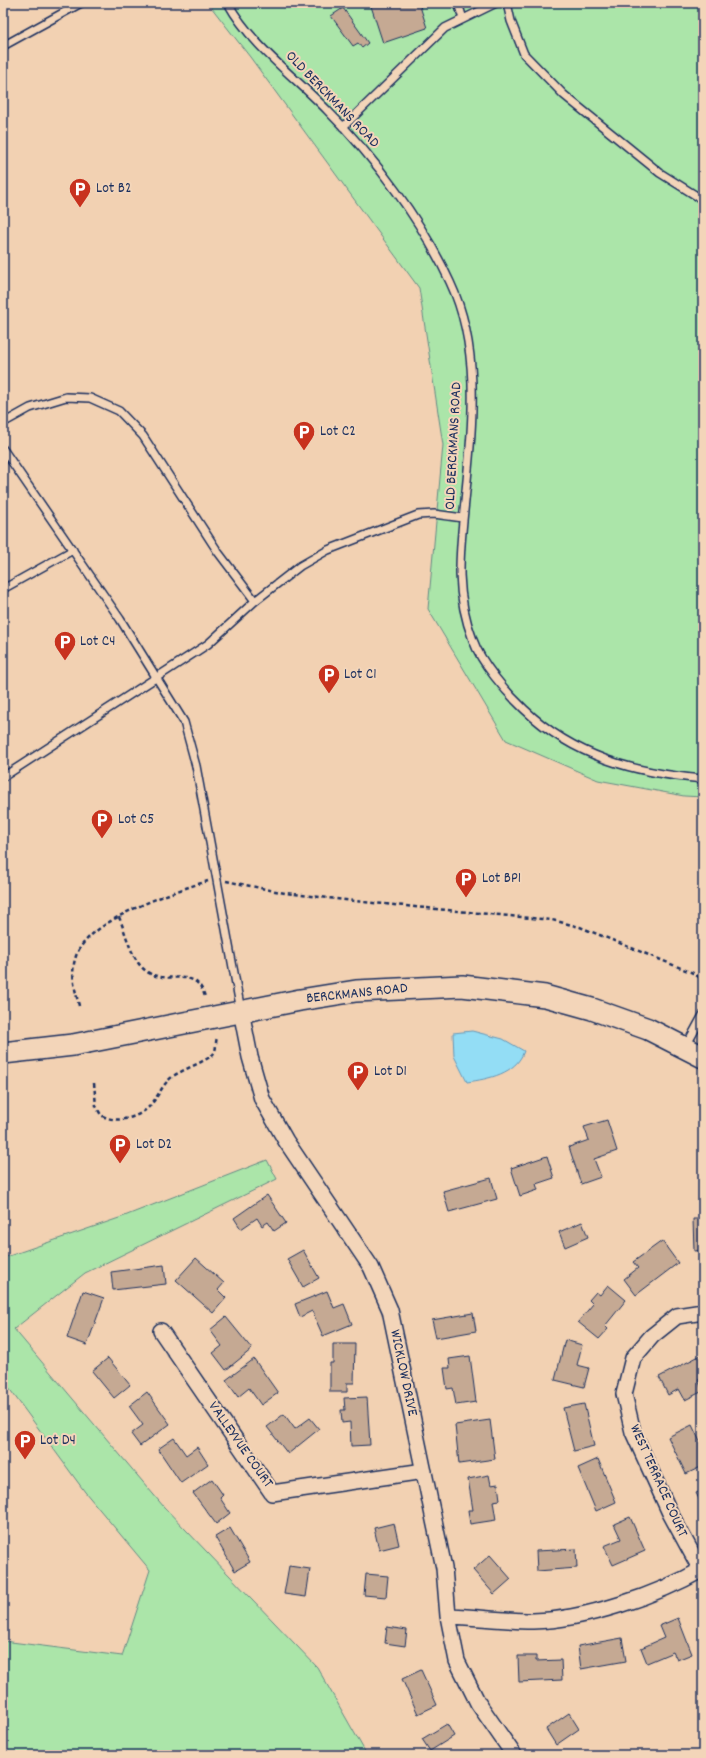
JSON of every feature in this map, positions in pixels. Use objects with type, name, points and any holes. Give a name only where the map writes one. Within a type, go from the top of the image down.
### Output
[{"type":"main road","name":"BERCKMANS ROAD","points":[[3,1053],[72,1045],[241,1011],[356,991],[462,986],[545,996],[592,1009],[648,1029],[694,1052]]},
{"type":"street","name":"WICKLOW DRIVE","points":[[241,1011],[250,1057],[262,1099],[286,1140],[371,1267],[390,1310],[444,1568],[448,1616],[457,1661],[478,1703],[514,1755]]},
{"type":"street","name":"WEST TERRACE COURT","points":[[702,1570],[670,1513],[633,1432],[624,1394],[633,1358],[652,1336],[677,1316],[703,1312]]},
{"type":"street","name":"VALLEYVUE COURT","points":[[161,1332],[272,1493],[424,1471]]},
{"type":"street","points":[[448,1616],[534,1621],[585,1614],[636,1600],[702,1570]]},
{"type":"lane","points":[[3,46],[81,3]]},
{"type":"lane","name":"OLD BERCKMANS ROAD","points":[[228,3],[254,39],[344,127],[390,184],[417,223],[450,280],[462,309],[469,340],[472,383],[472,419],[459,581],[463,606],[473,642],[490,668],[513,698],[539,723],[576,747],[606,761],[667,776],[703,779]]},
{"type":"lane","points":[[458,3],[463,19]]},
{"type":"lane","points":[[344,127],[444,28],[496,3]]},
{"type":"lane","points":[[507,3],[511,21],[524,54],[564,95],[660,173],[703,200]]},
{"type":"lane","points":[[3,424],[30,408],[66,397],[90,398],[119,411],[143,436],[218,552],[255,600]]},
{"type":"lane","points":[[3,450],[73,550],[158,677],[184,722],[196,766],[241,1011]]},
{"type":"lane","points":[[3,777],[208,644],[255,600],[300,566],[328,550],[418,515],[434,514],[463,518]]},
{"type":"lane","points":[[3,589],[73,550]]},
{"type":"lane","points":[[694,1052],[703,1015]]},
{"type":"path","points":[[79,1006],[73,981],[73,969],[76,954],[91,934],[106,923],[170,894],[217,878],[285,893],[552,920],[580,927],[692,973],[703,980]]},
{"type":"path","points":[[119,917],[134,955],[146,972],[156,976],[191,979],[203,988],[205,997]]},
{"type":"path","points":[[94,1083],[96,1106],[101,1115],[115,1120],[138,1114],[151,1105],[164,1084],[172,1077],[185,1068],[211,1057],[216,1049],[215,1043],[217,1038]]},
{"type":"green space","points":[[208,3],[703,3],[703,797],[684,796],[598,780],[506,740],[428,609],[443,445],[419,288],[250,57]]},
{"type":"green space","points":[[267,1160],[277,1179],[85,1273],[14,1329],[164,1507],[317,1667],[367,1755],[3,1755],[3,1641],[122,1656],[150,1570],[85,1492],[3,1380],[3,1258],[122,1217]]},
{"type":"water","points":[[472,1031],[503,1039],[524,1051],[515,1065],[508,1070],[492,1077],[467,1082],[454,1056],[453,1033]]},
{"type":"building","points":[[370,3],[419,3],[427,28],[383,43]]},
{"type":"building","points":[[343,8],[368,43],[362,48],[358,43],[353,46],[331,16]]},
{"type":"building","points":[[607,1120],[617,1151],[594,1159],[601,1177],[581,1184],[569,1147],[589,1140],[584,1127]]},
{"type":"building","points":[[547,1156],[554,1178],[536,1184],[538,1190],[520,1196],[511,1168]]},
{"type":"building","points":[[491,1178],[497,1199],[449,1212],[443,1191]]},
{"type":"building","points":[[267,1195],[286,1223],[274,1231],[268,1222],[262,1226],[257,1218],[241,1229],[234,1218]]},
{"type":"building","points":[[693,1219],[703,1219],[703,1250],[694,1251]]},
{"type":"building","points":[[582,1222],[588,1237],[565,1247],[559,1232]]},
{"type":"building","points":[[662,1241],[678,1263],[636,1295],[624,1279],[638,1268],[633,1262]]},
{"type":"building","points":[[303,1250],[319,1278],[303,1287],[287,1259]]},
{"type":"building","points":[[196,1258],[224,1283],[218,1290],[226,1298],[213,1313],[176,1280]]},
{"type":"building","points":[[164,1265],[166,1284],[113,1290],[111,1272]]},
{"type":"building","points":[[608,1285],[626,1300],[605,1326],[608,1329],[599,1339],[578,1322],[593,1304],[589,1300],[596,1292],[600,1295]]},
{"type":"building","points":[[83,1291],[104,1298],[87,1345],[67,1338]]},
{"type":"building","points":[[327,1291],[334,1308],[344,1304],[352,1324],[323,1336],[312,1311],[300,1317],[295,1304]]},
{"type":"building","points":[[473,1313],[476,1331],[436,1338],[432,1320]]},
{"type":"building","points":[[226,1317],[252,1349],[226,1370],[213,1353],[222,1346],[210,1330]]},
{"type":"building","points":[[565,1340],[582,1345],[577,1365],[589,1368],[584,1387],[555,1380]]},
{"type":"building","points":[[333,1344],[355,1344],[354,1383],[347,1383],[347,1392],[330,1392],[330,1363],[333,1363]]},
{"type":"building","points":[[703,1354],[703,1377],[698,1380],[703,1391],[685,1400],[679,1389],[668,1395],[659,1377]]},
{"type":"building","points":[[470,1356],[476,1402],[456,1405],[453,1388],[447,1389],[444,1368],[450,1368],[449,1359]]},
{"type":"building","points":[[108,1358],[130,1385],[114,1398],[92,1371]]},
{"type":"building","points":[[254,1359],[278,1393],[261,1405],[249,1388],[238,1397],[226,1380]]},
{"type":"building","points":[[147,1392],[170,1424],[140,1446],[131,1434],[143,1425],[129,1406]]},
{"type":"building","points":[[367,1397],[370,1445],[351,1446],[350,1422],[342,1423],[341,1410],[345,1410],[344,1398]]},
{"type":"building","points":[[584,1404],[594,1446],[574,1451],[563,1408]]},
{"type":"building","points":[[284,1414],[295,1429],[310,1418],[319,1429],[288,1454],[267,1427]]},
{"type":"building","points":[[490,1420],[495,1459],[459,1464],[455,1425]]},
{"type":"building","points":[[692,1425],[703,1448],[703,1466],[686,1474],[668,1437]]},
{"type":"building","points":[[174,1438],[186,1455],[197,1447],[208,1464],[181,1483],[158,1449]]},
{"type":"building","points":[[598,1459],[616,1502],[596,1511],[578,1468]]},
{"type":"building","points":[[489,1475],[491,1485],[498,1484],[500,1500],[493,1501],[496,1520],[470,1524],[468,1510],[473,1510],[468,1479]]},
{"type":"building","points":[[212,1479],[223,1495],[220,1498],[230,1513],[216,1524],[193,1493]]},
{"type":"building","points":[[703,1490],[703,1507],[696,1493]]},
{"type":"building","points":[[630,1517],[645,1551],[613,1565],[604,1546],[621,1539],[614,1524]]},
{"type":"building","points":[[394,1523],[399,1545],[379,1550],[374,1528]]},
{"type":"building","points":[[230,1528],[250,1562],[235,1571],[215,1537]]},
{"type":"building","points":[[576,1549],[577,1568],[537,1571],[536,1551]]},
{"type":"building","points":[[490,1555],[511,1579],[494,1594],[473,1570]]},
{"type":"building","points":[[289,1566],[310,1569],[306,1597],[284,1594]]},
{"type":"building","points":[[366,1574],[388,1576],[386,1597],[364,1595]]},
{"type":"building","points":[[678,1618],[692,1654],[677,1660],[673,1652],[647,1663],[641,1648],[664,1638],[659,1626]]},
{"type":"building","points":[[387,1627],[407,1630],[405,1646],[385,1643]]},
{"type":"building","points":[[622,1638],[626,1661],[581,1669],[578,1646]]},
{"type":"building","points":[[518,1656],[536,1656],[536,1661],[561,1660],[562,1680],[519,1682]]},
{"type":"building","points":[[421,1670],[437,1705],[418,1714],[402,1679]]},
{"type":"building","points":[[569,1713],[579,1729],[556,1745],[546,1729]]},
{"type":"building","points":[[447,1724],[454,1736],[430,1751],[422,1739]]},
{"type":"place","name":"Lot B2","points":[[80,208]]},
{"type":"place","name":"Lot C2","points":[[304,452]]},
{"type":"place","name":"Lot C4","points":[[65,662]]},
{"type":"place","name":"Lot C1","points":[[329,694]]},
{"type":"place","name":"Lot C5","points":[[102,840]]},
{"type":"place","name":"Lot BP1","points":[[466,898]]},
{"type":"place","name":"Lot D1","points":[[358,1092]]},
{"type":"place","name":"Lot D2","points":[[120,1164]]},
{"type":"place","name":"Lot D4","points":[[25,1460]]}]
